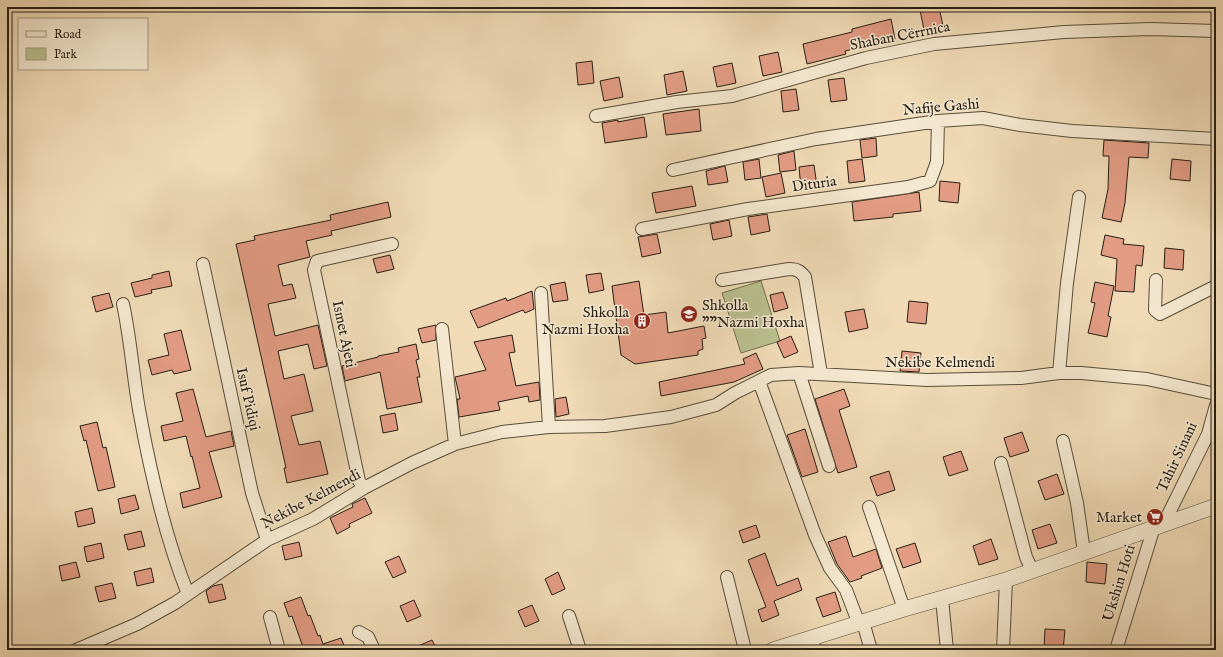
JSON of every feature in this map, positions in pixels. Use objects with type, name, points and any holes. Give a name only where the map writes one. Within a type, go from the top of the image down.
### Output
[{"type":"street","name":"Shaban Cërrnica","points":[[596,116],[677,102],[732,96],[866,58],[934,44],[1064,32],[1150,29],[1216,31]]},
{"type":"street","name":"Nafije Gashi","points":[[673,170],[816,139],[938,121],[984,118],[1020,125],[1072,131],[1216,139]]},
{"type":"street","name":"Dituria","points":[[642,229],[748,209],[908,187],[930,181],[937,162],[938,121]]},
{"type":"street","points":[[1059,373],[1067,283],[1079,197]]},
{"type":"street","name":"Ismet Ajeti","points":[[364,488],[359,481],[314,270],[317,261],[328,257],[392,244]]},
{"type":"street","name":"Isuf Pidiqi","points":[[203,264],[252,493],[267,540]]},
{"type":"street","points":[[722,280],[789,269],[800,271],[805,277],[821,374]]},
{"type":"street","points":[[1156,280],[1155,310],[1160,314],[1216,286]]},
{"type":"street","points":[[541,293],[549,427]]},
{"type":"street","points":[[123,304],[130,336],[139,414],[171,547],[188,594]]},
{"type":"street","points":[[442,329],[455,444]]},
{"type":"street","points":[[799,373],[829,466]]},
{"type":"street","name":"Nekibe Kelmendi","points":[[76,650],[136,624],[188,594],[267,540],[313,519],[364,488],[412,463],[455,444],[502,432],[549,427],[605,426],[671,417],[716,405],[771,375],[799,373],[927,380],[1021,378],[1059,373],[1081,373],[1147,378],[1216,394]]},
{"type":"street","points":[[759,381],[816,535],[830,568],[846,590],[871,650]]},
{"type":"street","name":"Tahir Sinani","points":[[1161,524],[1168,515],[1208,434],[1216,405]]},
{"type":"street","points":[[1063,441],[1077,503],[1084,552]]},
{"type":"street","points":[[1001,462],[1026,558],[1032,570]]},
{"type":"street","points":[[773,650],[813,644],[861,623],[1006,580],[1161,524],[1216,506]]},
{"type":"street","points":[[869,507],[904,609]]},
{"type":"street","name":"Ukshin Hoti","points":[[1116,650],[1161,524]]},
{"type":"street","points":[[727,577],[745,650]]},
{"type":"street","points":[[1003,650],[1006,580]]},
{"type":"street","points":[[942,600],[947,650]]},
{"type":"street","points":[[569,616],[580,650]]},
{"type":"street","points":[[270,618],[279,650]]},
{"type":"street","points":[[359,632],[368,637],[374,650]]},
{"type":"green space","points":[[761,281],[780,341],[741,353],[722,293]]},
{"type":"building","points":[[939,7],[943,26],[924,30],[920,10]]},
{"type":"building","points":[[891,19],[895,39],[845,51],[846,54],[807,64],[803,44],[852,32],[852,29]]},
{"type":"building","points":[[778,52],[782,72],[763,76],[759,56]]},
{"type":"building","points":[[592,61],[594,83],[578,85],[576,63]]},
{"type":"building","points":[[732,63],[736,83],[717,87],[713,67]]},
{"type":"building","points":[[683,71],[687,91],[667,95],[664,75]]},
{"type":"building","points":[[619,77],[623,97],[604,101],[600,81]]},
{"type":"building","points":[[844,78],[847,100],[831,102],[828,80]]},
{"type":"building","points":[[796,89],[799,110],[783,112],[781,91]]},
{"type":"building","points":[[699,109],[701,131],[666,135],[663,114]]},
{"type":"building","points":[[644,117],[647,137],[605,143],[602,123],[618,120],[618,122]]},
{"type":"building","points":[[876,138],[877,156],[862,158],[860,140]]},
{"type":"building","points":[[1104,140],[1149,143],[1148,158],[1129,157],[1125,203],[1121,222],[1102,218],[1108,189],[1109,156],[1103,156]]},
{"type":"building","points":[[794,151],[796,170],[780,172],[778,155]]},
{"type":"building","points":[[759,159],[761,178],[745,180],[743,162]]},
{"type":"building","points":[[862,159],[865,181],[849,183],[847,161]]},
{"type":"building","points":[[1172,159],[1191,161],[1190,181],[1170,179]]},
{"type":"building","points":[[814,165],[817,186],[801,188],[799,167]]},
{"type":"building","points":[[725,166],[728,182],[708,185],[706,171]]},
{"type":"building","points":[[781,173],[785,193],[766,197],[762,177]]},
{"type":"building","points":[[940,181],[960,183],[958,203],[939,201]]},
{"type":"building","points":[[692,186],[696,206],[656,213],[652,193]]},
{"type":"building","points":[[919,192],[921,211],[893,214],[893,217],[854,221],[852,202]]},
{"type":"building","points":[[388,202],[391,217],[331,231],[332,235],[306,241],[310,257],[278,265],[283,286],[292,284],[296,298],[268,304],[275,336],[318,325],[327,366],[314,369],[308,344],[278,351],[284,379],[304,374],[313,411],[291,416],[299,445],[320,441],[328,474],[287,483],[284,468],[286,468],[236,244],[255,240],[254,236],[331,220],[330,215]]},
{"type":"building","points":[[767,214],[770,231],[751,235],[748,217]]},
{"type":"building","points":[[729,220],[732,236],[713,240],[710,224]]},
{"type":"building","points":[[657,234],[661,253],[642,257],[638,237]]},
{"type":"building","points":[[1105,235],[1124,239],[1123,244],[1144,246],[1142,266],[1136,265],[1134,292],[1115,291],[1117,259],[1101,255]]},
{"type":"building","points":[[1165,248],[1184,250],[1183,270],[1164,268]]},
{"type":"building","points":[[390,255],[394,269],[377,273],[373,259]]},
{"type":"building","points":[[169,271],[172,286],[151,290],[152,293],[135,297],[131,283],[152,278],[152,275]]},
{"type":"building","points":[[601,273],[604,290],[589,293],[586,275]]},
{"type":"building","name":"Shkolla Nazmi Hoxha","points":[[639,281],[644,315],[666,312],[668,333],[704,326],[706,338],[702,339],[703,349],[698,351],[698,355],[635,364],[621,355],[612,286]]},
{"type":"building","points":[[565,282],[568,300],[553,302],[550,285]]},
{"type":"building","points":[[1095,282],[1114,286],[1108,316],[1111,317],[1107,337],[1088,333],[1095,303],[1091,302]]},
{"type":"building","points":[[532,291],[534,309],[525,313],[523,310],[478,328],[470,311],[506,298],[507,301]]},
{"type":"building","points":[[783,292],[788,308],[774,312],[770,295]]},
{"type":"building","points":[[109,293],[113,307],[96,312],[92,297]]},
{"type":"building","points":[[909,301],[928,303],[926,324],[907,322]]},
{"type":"building","points":[[864,309],[868,328],[849,332],[845,312]]},
{"type":"building","points":[[436,325],[436,340],[422,343],[418,329]]},
{"type":"building","points":[[181,330],[191,370],[174,374],[172,370],[152,375],[148,360],[169,355],[164,334]]},
{"type":"building","points":[[512,335],[515,352],[509,353],[516,386],[539,382],[540,400],[529,402],[528,396],[498,402],[500,410],[459,417],[457,399],[460,399],[455,377],[486,370],[474,342]]},
{"type":"building","points":[[791,336],[798,352],[784,358],[777,342]]},
{"type":"building","points":[[416,344],[419,359],[416,360],[420,377],[417,377],[422,402],[387,409],[380,372],[345,381],[342,366],[399,352],[398,348]]},
{"type":"building","points":[[902,351],[921,353],[919,372],[900,371]]},
{"type":"building","points":[[756,353],[763,369],[734,382],[661,396],[659,382],[745,364],[743,359]]},
{"type":"building","points":[[193,389],[206,437],[231,431],[234,446],[209,452],[222,497],[183,508],[180,493],[200,488],[192,456],[191,457],[186,436],[164,441],[161,426],[183,421],[176,393]]},
{"type":"building","points":[[844,389],[850,406],[839,410],[857,467],[838,473],[815,399]]},
{"type":"building","points":[[566,397],[569,414],[556,417],[555,399]]},
{"type":"building","points":[[395,413],[398,430],[383,433],[380,416]]},
{"type":"building","points":[[97,422],[103,448],[106,447],[115,487],[98,491],[86,440],[84,441],[80,426]]},
{"type":"building","points":[[805,429],[818,472],[802,477],[787,435]]},
{"type":"building","points":[[1022,432],[1029,451],[1010,457],[1004,438]]},
{"type":"building","points":[[961,451],[968,470],[949,476],[943,457]]},
{"type":"building","points":[[889,471],[895,490],[877,496],[870,477]]},
{"type":"building","points":[[1057,474],[1064,494],[1045,500],[1038,481]]},
{"type":"building","points":[[135,495],[139,509],[121,514],[118,499]]},
{"type":"building","points":[[365,498],[372,513],[349,524],[350,527],[337,534],[330,518],[353,507],[352,504]]},
{"type":"building","points":[[92,508],[95,523],[78,527],[75,512]]},
{"type":"building","points":[[1050,524],[1057,543],[1038,549],[1032,530]]},
{"type":"building","points":[[756,525],[760,537],[743,543],[739,531]]},
{"type":"building","points":[[141,531],[145,546],[128,550],[124,535]]},
{"type":"building","points":[[846,536],[853,557],[876,549],[882,568],[850,582],[837,564],[828,542]]},
{"type":"building","points":[[991,539],[998,559],[979,565],[973,546]]},
{"type":"building","points":[[299,542],[302,556],[285,560],[282,546]]},
{"type":"building","points":[[101,543],[104,558],[87,562],[84,547]]},
{"type":"building","points":[[915,543],[921,562],[903,568],[896,549]]},
{"type":"building","points":[[765,553],[777,586],[798,578],[802,590],[774,601],[779,615],[762,622],[758,610],[766,607],[748,560]]},
{"type":"building","points":[[399,556],[406,572],[393,578],[385,562]]},
{"type":"building","points":[[76,562],[80,577],[62,581],[59,566]]},
{"type":"building","points":[[1087,562],[1107,564],[1105,584],[1086,582]]},
{"type":"building","points":[[151,568],[154,582],[137,586],[134,572]]},
{"type":"building","points":[[558,572],[565,589],[552,595],[545,579]]},
{"type":"building","points":[[112,583],[116,598],[99,602],[95,587]]},
{"type":"building","points":[[222,584],[226,599],[209,603],[206,591],[213,586]]},
{"type":"building","points":[[835,592],[841,611],[823,617],[816,598]]},
{"type":"building","points":[[301,597],[308,616],[310,615],[318,636],[320,635],[323,644],[341,638],[346,650],[304,650],[292,616],[289,617],[284,603]]},
{"type":"building","points":[[414,600],[421,616],[407,622],[400,606]]},
{"type":"building","points":[[532,605],[539,621],[525,627],[518,611]]},
{"type":"building","points":[[1045,629],[1065,630],[1063,650],[1044,649]]},
{"type":"building","points":[[432,640],[437,650],[409,650]]},
{"type":"place","name":"Shkolla \"\"Nazmi Hoxha","points":[[689,314]]},
{"type":"place","name":"Shkolla Nazmi Hoxha","points":[[642,321]]},
{"type":"place","name":"Market","points":[[1155,517]]}]
